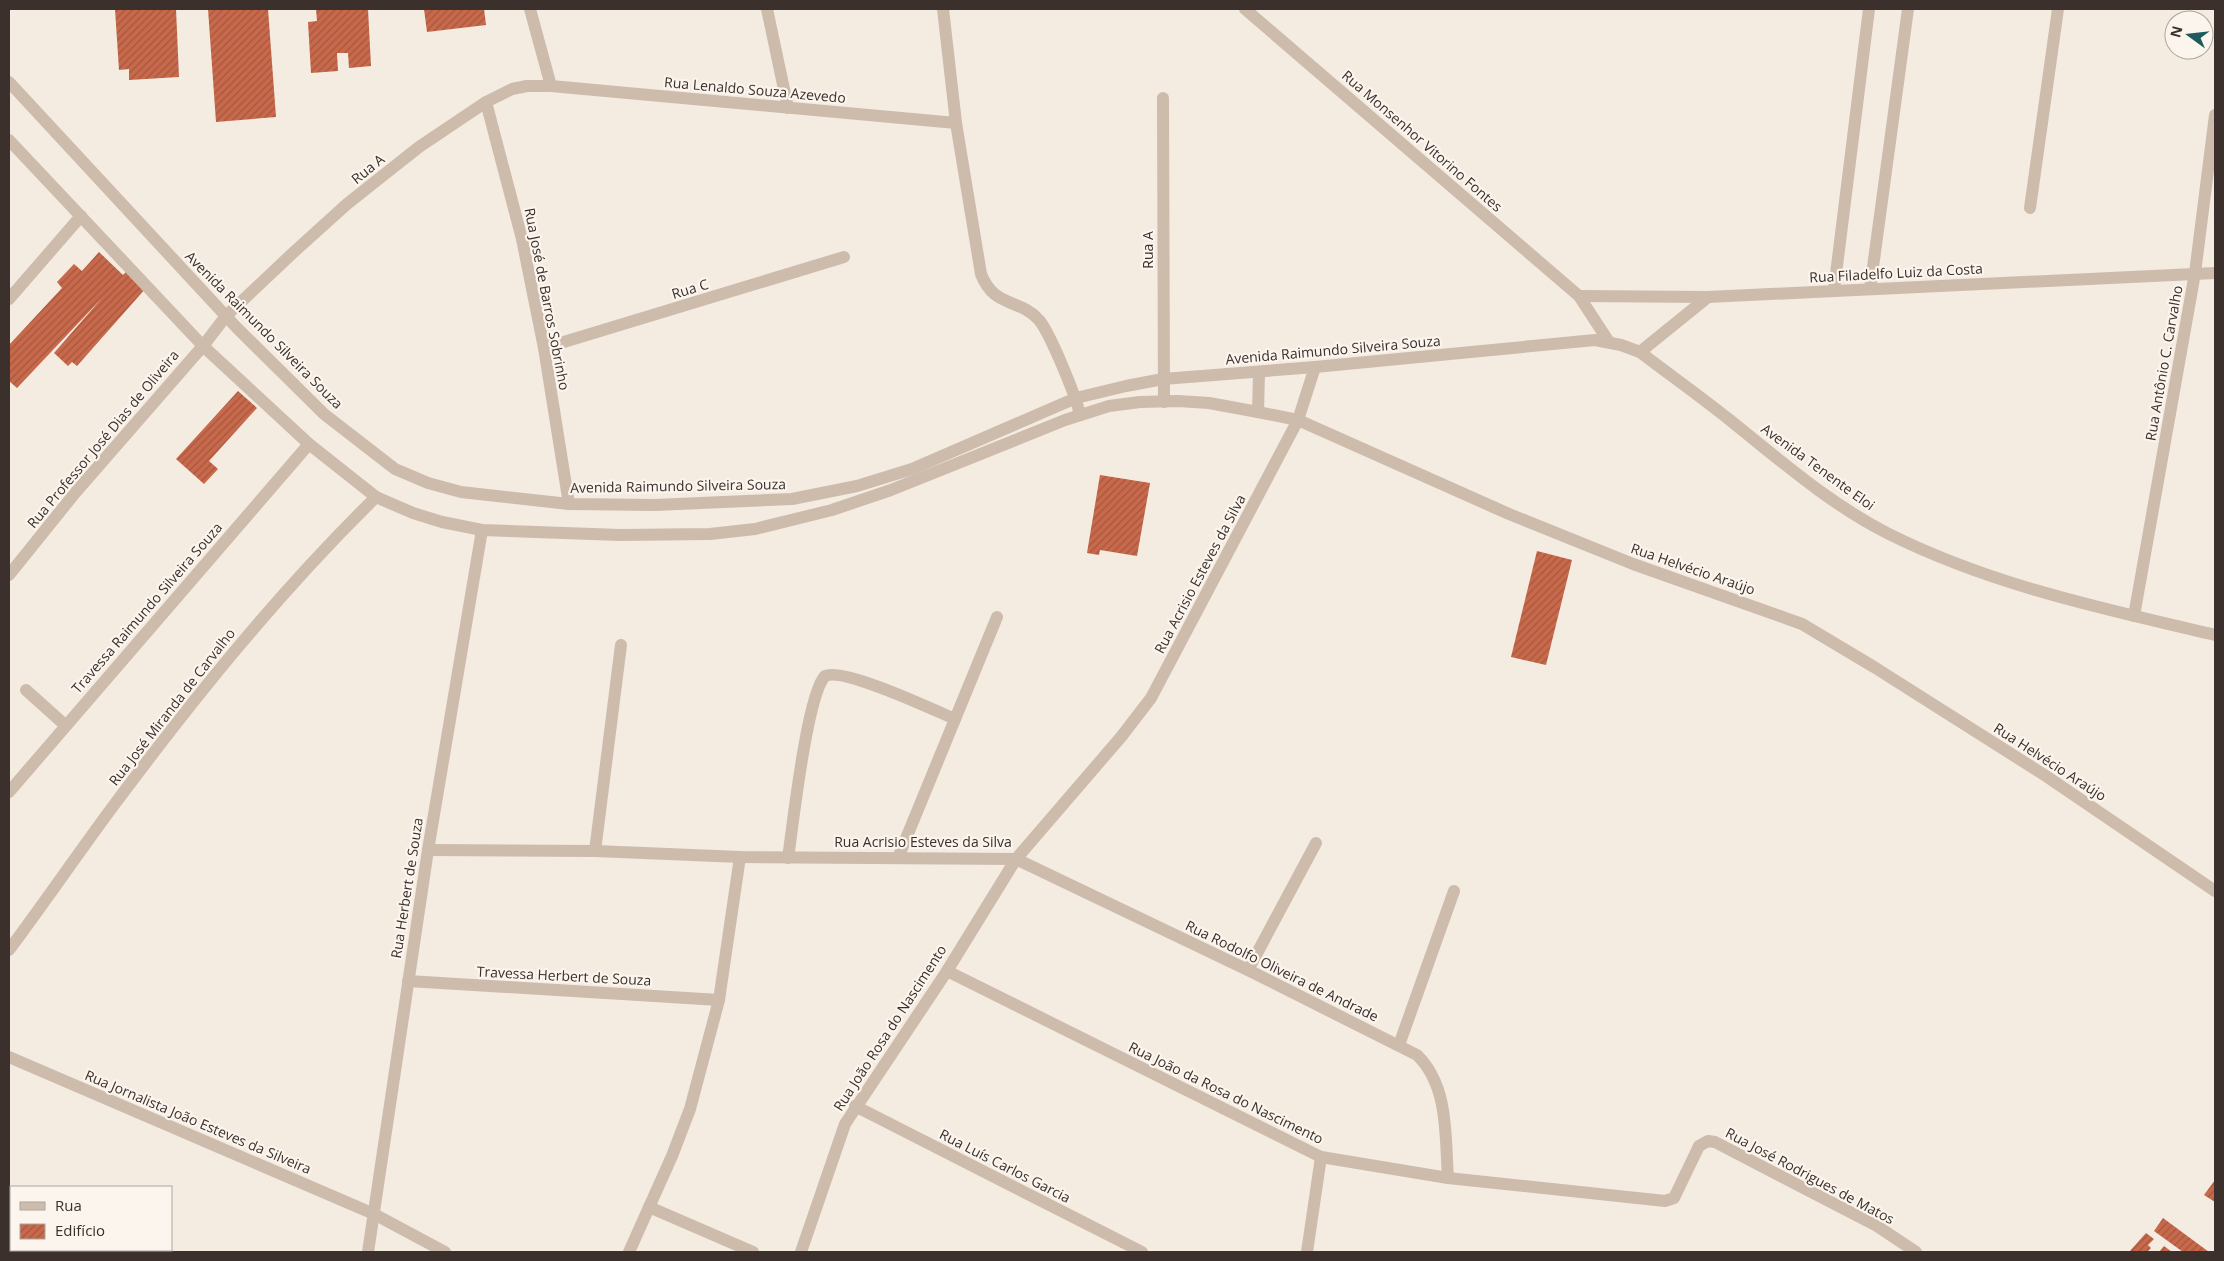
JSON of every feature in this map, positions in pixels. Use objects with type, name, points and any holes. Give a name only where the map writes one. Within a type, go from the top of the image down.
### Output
[{"type":"street","points":[[530,9],[551,86]]},
{"type":"street","points":[[767,9],[788,108]]},
{"type":"street","points":[[9,140],[202,346],[309,444],[376,496],[434,520],[482,530],[620,535],[710,534],[756,529],[832,510],[891,490],[1080,415],[1076,398],[1038,319],[992,293],[985,285],[981,274],[956,123],[943,9]]},
{"type":"street","name":"Rua Monsenhor Vitorino Fontes","points":[[1245,9],[1579,296],[1608,342]]},
{"type":"street","points":[[1834,290],[1869,9]]},
{"type":"street","points":[[1870,289],[1908,9]]},
{"type":"street","points":[[2030,208],[2058,9]]},
{"type":"street","name":"Avenida Raimundo Silveira Souza","points":[[9,82],[226,316],[324,414],[395,469],[428,483],[461,492],[569,504],[748,502],[824,494],[912,469],[1076,398],[1163,379],[1315,368],[1595,340]]},
{"type":"street","name":"Rua A","points":[[202,346],[226,316],[347,204],[419,147],[486,102],[512,88],[551,86]]},
{"type":"street","name":"Rua Lenaldo Souza Azevedo","points":[[551,86],[956,123]]},
{"type":"street","name":"Rua A","points":[[1163,98],[1164,402]]},
{"type":"street","name":"Rua José de Barros Sobrinho","points":[[486,102],[522,239],[544,348],[569,504]]},
{"type":"street","name":"Rua Antônio C. Carvalho","points":[[2134,616],[2195,273],[2215,115]]},
{"type":"street","points":[[9,299],[81,216]]},
{"type":"street","name":"Rua C","points":[[544,348],[844,257]]},
{"type":"street","name":"Rua Filadelfo Luiz da Costa","points":[[1579,296],[1708,298],[1834,290],[2215,273]]},
{"type":"street","points":[[1640,352],[1708,298]]},
{"type":"street","name":"Avenida Tenente Eloi","points":[[1595,340],[1640,352],[1730,420],[1780,461],[1844,508],[1887,533],[1966,568],[1993,577],[2134,616],[2215,635]]},
{"type":"street","name":"Rua Professor José Dias de Oliveira","points":[[9,575],[75,493],[202,346]]},
{"type":"street","name":"Rua Acrisio Esteves da Silva","points":[[428,850],[595,851],[788,858],[1016,859],[1121,737],[1151,698],[1298,420],[1315,368]]},
{"type":"street","points":[[1258,412],[1259,372]]},
{"type":"street","name":"Rua Helvécio Araújo","points":[[1080,415],[1109,406],[1164,402],[1209,403],[1298,420],[1509,514],[1615,557],[1802,624],[1874,666],[2022,761],[2215,891]]},
{"type":"street","name":"Travessa Raimundo Silveira Souza","points":[[9,792],[309,444]]},
{"type":"street","name":"Rua José Miranda de Carvalho","points":[[9,950],[111,809],[197,697],[280,596],[376,496]]},
{"type":"street","name":"Rua Herbert de Souza","points":[[368,1252],[428,850],[482,530]]},
{"type":"street","points":[[898,858],[997,617]]},
{"type":"street","points":[[595,851],[621,645]]},
{"type":"street","points":[[788,858],[811,714],[818,687],[825,676],[834,674],[860,680],[955,719]]},
{"type":"street","points":[[26,690],[66,725]]},
{"type":"street","points":[[1248,970],[1316,843]]},
{"type":"street","points":[[629,1252],[672,1156],[690,1109],[719,1000],[740,857]]},
{"type":"street","name":"Rua Rodolfo Oliveira de Andrade","points":[[1016,859],[1248,970],[1416,1055],[1428,1066],[1434,1076],[1442,1108],[1448,1178]]},
{"type":"street","name":"Rua João Rosa do Nascimento","points":[[801,1252],[845,1124],[855,1106],[947,971],[1016,859]]},
{"type":"street","points":[[1399,1045],[1454,891]]},
{"type":"street","name":"Rua João da Rosa do Nascimento","points":[[947,971],[1321,1157],[1448,1178],[1659,1200]]},
{"type":"street","name":"Travessa Herbert de Souza","points":[[408,982],[719,1000]]},
{"type":"street","name":"Rua Jornalista João Esteves da Silveira","points":[[9,1057],[374,1214],[445,1252]]},
{"type":"street","name":"Rua Luís Carlos Garcia","points":[[855,1106],[1142,1252]]},
{"type":"street","name":"Rua José Rodrigues de Matos","points":[[1659,1200],[1674,1198],[1699,1146],[1708,1141],[1715,1142],[1870,1221],[1916,1252]]},
{"type":"street","points":[[1307,1252],[1321,1157]]},
{"type":"street","points":[[648,1207],[753,1252]]},
{"type":"building","points":[[115,9],[176,9],[179,77],[129,80],[129,69],[119,70]]},
{"type":"building","points":[[208,9],[268,9],[276,117],[216,122]]},
{"type":"building","points":[[316,9],[368,9],[371,66],[349,68],[348,53],[337,53],[338,71],[311,73],[308,22],[317,21]]},
{"type":"building","points":[[424,9],[484,9],[486,25],[427,32]]},
{"type":"building","points":[[99,252],[123,275],[127,271],[146,288],[77,366],[72,362],[68,366],[54,353],[102,298],[17,388],[9,381],[9,345],[62,288],[57,282],[74,264],[82,271]]},
{"type":"building","points":[[238,391],[257,408],[209,461],[218,469],[204,484],[176,459]]},
{"type":"building","points":[[1100,475],[1150,483],[1137,556],[1100,550],[1099,555],[1087,553]]},
{"type":"building","points":[[1537,551],[1572,560],[1546,665],[1511,657]]},
{"type":"building","points":[[2215,1180],[2215,1202],[2204,1195]]},
{"type":"building","points":[[2163,1218],[2209,1252],[2183,1252],[2154,1231]]},
{"type":"building","points":[[2146,1233],[2154,1239],[2148,1245],[2151,1248],[2147,1252],[2129,1252]]},
{"type":"building","points":[[2164,1246],[2172,1252],[2159,1252]]}]
